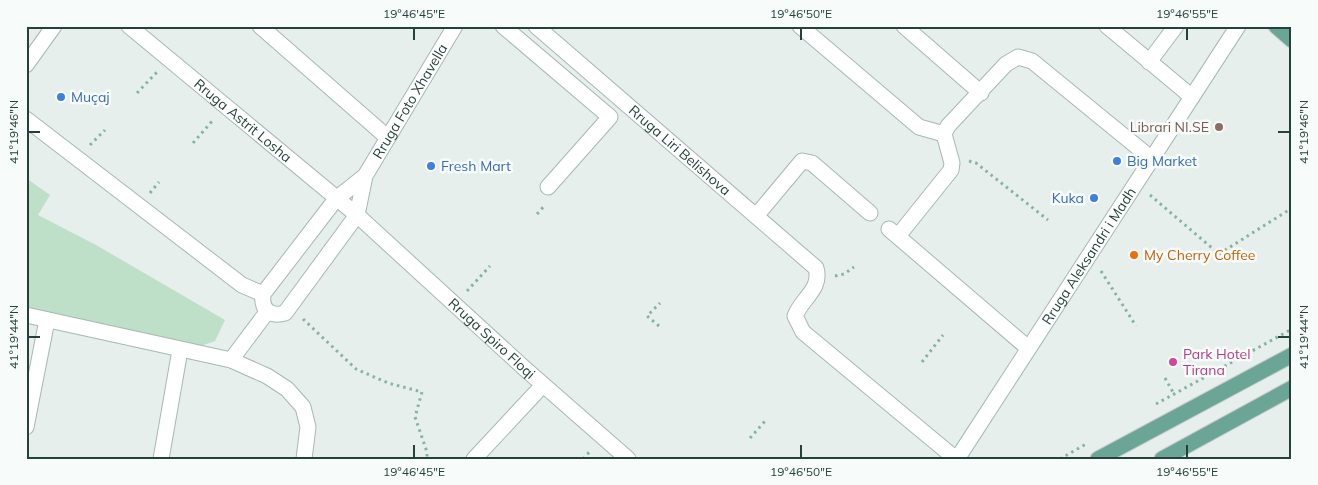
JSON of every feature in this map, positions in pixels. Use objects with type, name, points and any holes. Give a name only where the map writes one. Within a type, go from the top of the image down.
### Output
[{"type":"main road","points":[[1276,26],[1292,40]]},
{"type":"main road","points":[[1098,459],[1292,355]]},
{"type":"main road","points":[[1162,459],[1292,388]]},
{"type":"street","points":[[26,65],[54,26]]},
{"type":"street","name":"Rruga Astrit Losha","points":[[129,26],[357,215]]},
{"type":"street","points":[[260,26],[387,137]]},
{"type":"street","name":"Rruga Foto Xhavella","points":[[365,176],[455,26]]},
{"type":"street","points":[[503,26],[610,117],[548,187]]},
{"type":"street","name":"Rruga Liri Belishova","points":[[536,26],[816,268],[818,278],[815,288],[798,306],[795,316],[803,332],[957,459]]},
{"type":"street","points":[[800,26],[919,127],[944,134]]},
{"type":"street","points":[[904,26],[981,93]]},
{"type":"street","points":[[1107,26],[1192,97]]},
{"type":"street","points":[[1149,62],[1176,26]]},
{"type":"street","name":"Rruga Aleksandri i Madh","points":[[957,459],[1238,26]]},
{"type":"street","points":[[1028,348],[893,233],[950,170],[952,163],[944,134],[948,126],[981,93],[1006,64],[1018,57],[1032,61],[1152,159]]},
{"type":"street","points":[[26,119],[242,285],[263,294]]},
{"type":"street","points":[[756,216],[802,161],[812,163],[870,213]]},
{"type":"street","points":[[365,176],[357,215],[285,313],[276,315],[267,312],[262,303],[263,294],[336,199],[365,176]]},
{"type":"street","name":"Rruga Spiro Floqi","points":[[357,215],[543,385],[628,459]]},
{"type":"street","points":[[231,360],[267,312]]},
{"type":"street","points":[[26,315],[231,360],[267,376],[287,389],[303,407],[308,427],[304,459]]},
{"type":"street","points":[[26,427],[47,320]]},
{"type":"street","points":[[162,459],[180,350]]},
{"type":"street","points":[[474,459],[543,385]]},
{"type":"path","points":[[137,93],[142,88]]},
{"type":"path","points":[[193,142],[200,135]]},
{"type":"path","points":[[976,163],[1048,220]]},
{"type":"path","points":[[154,188],[159,182]]},
{"type":"path","points":[[1149,194],[1220,254],[1292,208]]},
{"type":"path","points":[[537,214],[546,205]]},
{"type":"path","points":[[482,274],[490,266]]},
{"type":"path","points":[[1100,270],[1136,326]]},
{"type":"path","points":[[659,326],[647,316],[660,303]]},
{"type":"path","points":[[304,320],[356,369],[388,383],[422,392],[415,417],[427,452],[427,459]]},
{"type":"path","points":[[1149,408],[1292,329]]},
{"type":"path","points":[[922,362],[943,335]]},
{"type":"path","points":[[1165,378],[1174,394]]},
{"type":"path","points":[[750,438],[766,420]]},
{"type":"path","points":[[1060,459],[1092,440]]},
{"type":"path","points":[[583,459],[590,451]]},
{"type":"green space","points":[[26,178],[50,195],[38,215],[96,245],[225,320],[215,341],[195,348],[26,307]]},
{"type":"place","name":"Muçaj","points":[[61,97]]},
{"type":"place","name":"Librari NI.SE","points":[[1219,127]]},
{"type":"place","name":"Big Market","points":[[1117,161]]},
{"type":"place","name":"Fresh Mart","points":[[431,166]]},
{"type":"place","name":"Kuka","points":[[1094,198]]},
{"type":"place","name":"My Cherry Coffee","points":[[1134,255]]},
{"type":"place","name":"Park Hotel Tirana","points":[[1173,362]]}]
